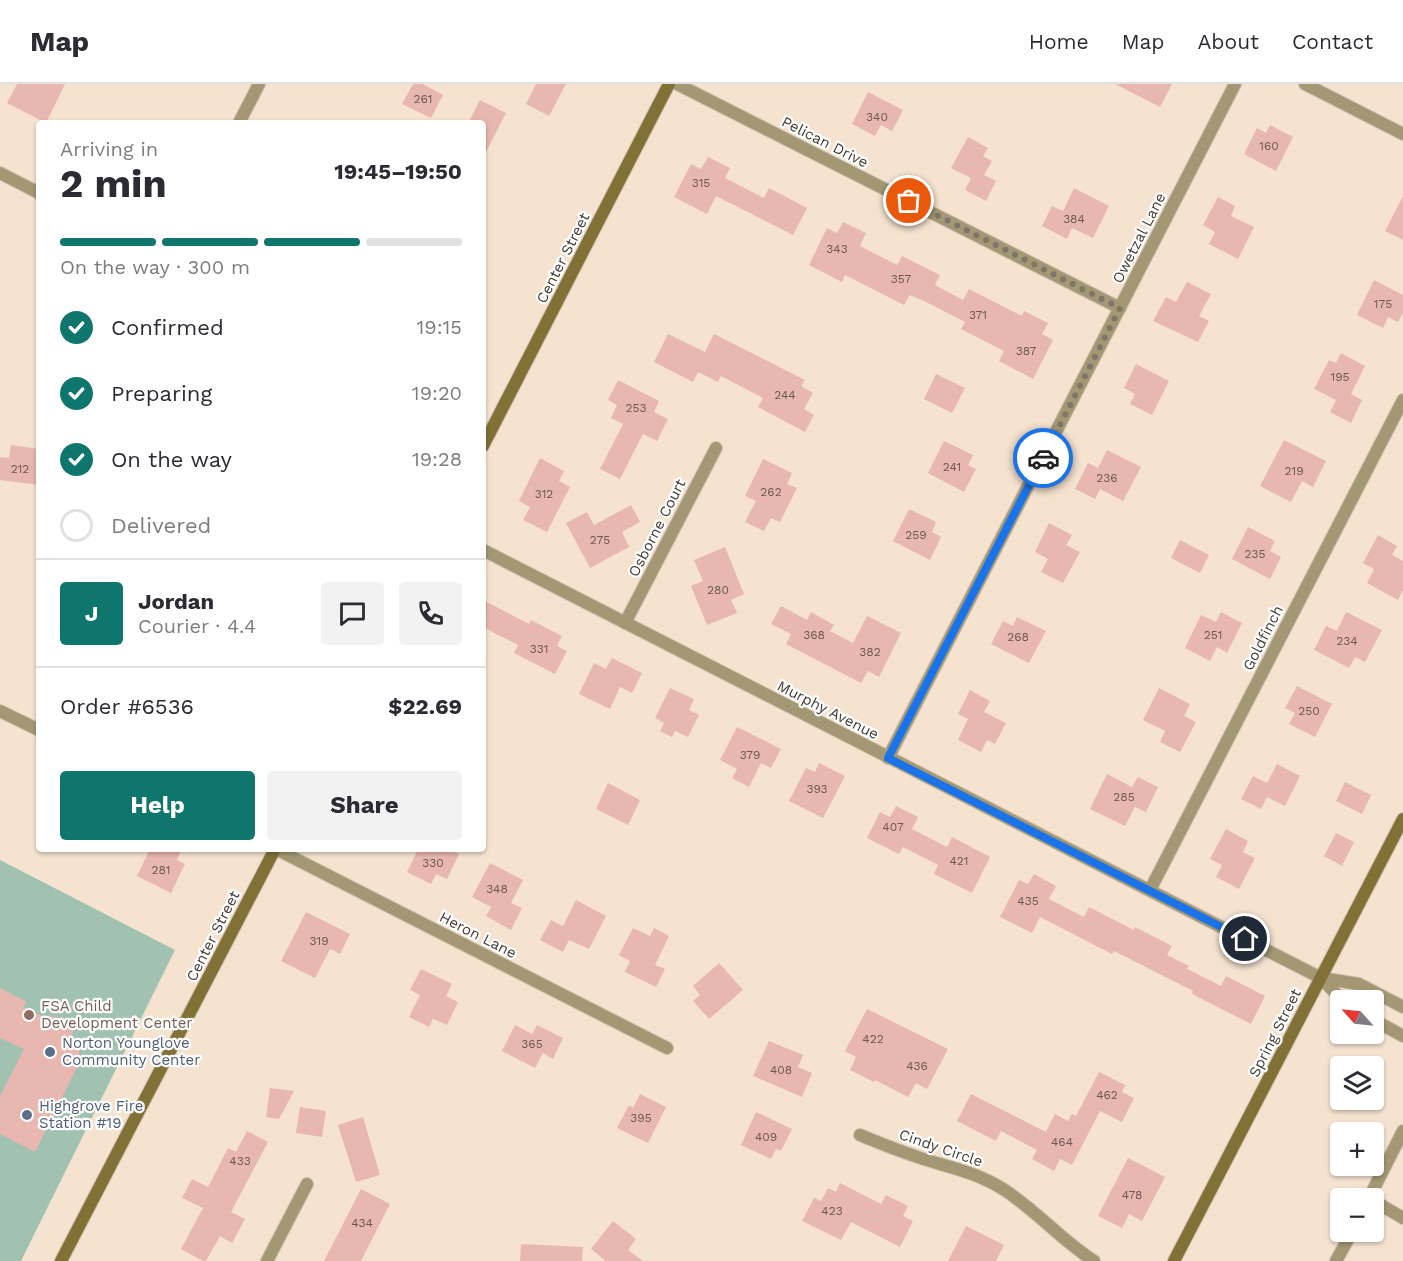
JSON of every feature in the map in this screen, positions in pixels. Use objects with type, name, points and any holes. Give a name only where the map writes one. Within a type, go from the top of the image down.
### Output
[{"type":"main road","name":"Center Street","points":[[486,440],[669,84]]},
{"type":"main road","name":"Spring Street","points":[[1174,1261],[1403,819]]},
{"type":"main road","name":"Center Street","points":[[61,1261],[273,852]]},
{"type":"street","points":[[241,120],[259,84]]},
{"type":"street","name":"Pelican Drive","points":[[677,84],[1120,308]]},
{"type":"street","name":"Owetzal Lane","points":[[888,758],[1235,84]]},
{"type":"street","points":[[1305,84],[1403,134]]},
{"type":"street","points":[[0,173],[36,191]]},
{"type":"street","name":"Goldfinch","points":[[1150,890],[1403,400]]},
{"type":"street","name":"Osborne Court","points":[[625,623],[716,448]]},
{"type":"street","name":"Murphy Avenue","points":[[486,552],[1321,978]]},
{"type":"street","points":[[0,711],[36,729]]},
{"type":"street","name":"Heron Lane","points":[[281,852],[667,1048]]},
{"type":"street","points":[[1321,978],[1332,990]]},
{"type":"street","points":[[1321,978],[1359,984],[1403,1007]]},
{"type":"street","points":[[1384,1026],[1403,1036]]},
{"type":"street","points":[[1374,1188],[1403,1131]]},
{"type":"street","name":"Cindy Circle","points":[[860,1135],[913,1156],[980,1176],[1030,1208],[1070,1244],[1094,1261]]},
{"type":"street","points":[[267,1261],[307,1184]]},
{"type":"street","points":[[1384,1207],[1403,1218]]},
{"type":"street","points":[[1336,1261],[1346,1242]]},
{"type":"green space","points":[[0,860],[175,950],[21,1261],[0,1261]]},
{"type":"building","points":[[17,84],[65,84],[47,120],[40,120],[7,103]]},
{"type":"building","points":[[413,84],[423,84],[443,95],[431,118],[402,104]]},
{"type":"building","points":[[536,84],[566,84],[549,116],[526,104]]},
{"type":"building","points":[[1115,84],[1172,84],[1160,107]]},
{"type":"building","points":[[868,92],[903,110],[892,131],[881,125],[875,136],[852,124]]},
{"type":"building","points":[[480,100],[506,113],[486,152],[486,120],[470,120]]},
{"type":"building","points":[[1270,125],[1293,137],[1276,171],[1244,154],[1257,128],[1266,133]]},
{"type":"building","points":[[968,137],[988,148],[983,156],[992,161],[984,175],[996,181],[986,201],[965,190],[971,178],[951,168]]},
{"type":"building","points":[[708,157],[730,168],[725,178],[764,198],[769,188],[807,208],[793,235],[716,196],[707,214],[674,197],[691,164],[701,169]]},
{"type":"building","points":[[1074,188],[1109,206],[1093,238],[1072,228],[1067,239],[1042,226],[1052,206],[1063,211]]},
{"type":"building","points":[[1403,196],[1403,240],[1385,231]]},
{"type":"building","points":[[1218,197],[1235,206],[1231,216],[1254,227],[1238,259],[1209,244],[1215,232],[1203,225]]},
{"type":"building","points":[[843,222],[866,233],[860,246],[897,265],[902,256],[940,275],[935,285],[963,300],[969,289],[1022,316],[1024,311],[1048,323],[1042,334],[1053,340],[1033,379],[999,361],[1004,351],[961,329],[965,322],[926,302],[910,295],[904,305],[845,275],[842,282],[809,265],[827,228],[837,233]]},
{"type":"building","points":[[1374,280],[1403,295],[1403,313],[1398,322],[1388,317],[1383,328],[1357,315]]},
{"type":"building","points":[[1187,282],[1211,294],[1199,316],[1209,321],[1198,342],[1153,321],[1166,297],[1176,302]]},
{"type":"building","points":[[668,334],[705,352],[714,334],[805,380],[801,386],[813,393],[804,409],[814,415],[805,432],[758,407],[763,398],[721,376],[718,382],[698,372],[693,382],[654,362]]},
{"type":"building","points":[[1341,353],[1365,366],[1351,394],[1362,400],[1351,423],[1330,412],[1336,400],[1314,389],[1329,360],[1336,363]]},
{"type":"building","points":[[1136,364],[1169,381],[1152,415],[1130,404],[1135,394],[1124,388]]},
{"type":"building","points":[[936,374],[965,388],[952,413],[924,399]]},
{"type":"building","points":[[618,380],[659,401],[654,412],[668,419],[657,441],[643,434],[620,479],[600,469],[623,424],[611,418],[617,405],[608,400]]},
{"type":"building","points":[[1284,440],[1326,461],[1313,487],[1302,481],[1291,502],[1260,486]]},
{"type":"building","points":[[944,441],[973,455],[968,465],[976,469],[964,492],[928,473]]},
{"type":"building","points":[[11,445],[36,449],[36,485],[0,480],[0,457],[9,458]]},
{"type":"building","points":[[1107,450],[1141,467],[1123,501],[1100,489],[1095,499],[1075,489],[1088,463],[1098,468]]},
{"type":"building","points":[[540,458],[564,471],[559,481],[570,487],[547,532],[523,520],[530,507],[519,501]]},
{"type":"building","points":[[763,459],[792,473],[787,484],[797,488],[780,522],[771,518],[764,531],[745,522],[756,501],[745,496]]},
{"type":"building","points":[[631,505],[640,522],[622,532],[629,547],[590,568],[566,523],[587,512],[594,525]]},
{"type":"building","points":[[909,509],[936,522],[932,532],[941,537],[930,560],[893,541]]},
{"type":"building","points":[[1049,523],[1072,535],[1066,545],[1080,552],[1063,583],[1041,572],[1048,559],[1035,552]]},
{"type":"building","points":[[1248,527],[1275,541],[1270,551],[1281,557],[1270,579],[1232,559]]},
{"type":"building","points":[[1378,535],[1397,546],[1392,555],[1403,561],[1403,590],[1398,600],[1367,583],[1374,569],[1363,563]]},
{"type":"building","points":[[1180,540],[1209,555],[1200,573],[1171,558]]},
{"type":"building","points":[[725,547],[744,594],[731,600],[737,613],[707,625],[691,586],[703,581],[694,560]]},
{"type":"building","points":[[486,602],[529,624],[531,620],[562,636],[557,646],[567,651],[555,674],[514,653],[518,645],[486,629]]},
{"type":"building","points":[[781,606],[807,620],[811,612],[834,625],[830,631],[853,643],[867,616],[901,633],[879,677],[868,671],[861,683],[786,644],[791,634],[771,624]]},
{"type":"building","points":[[1221,612],[1242,623],[1227,653],[1217,647],[1210,661],[1185,648],[1201,615],[1216,622]]},
{"type":"building","points":[[1346,612],[1382,630],[1365,662],[1355,657],[1349,668],[1314,650],[1326,626],[1337,631]]},
{"type":"building","points":[[1017,617],[1046,631],[1029,663],[991,644],[1003,621],[1013,626]]},
{"type":"building","points":[[612,658],[642,673],[632,693],[620,687],[610,709],[579,694],[594,663],[606,669]]},
{"type":"building","points":[[1297,686],[1332,704],[1315,737],[1289,724],[1295,713],[1285,708]]},
{"type":"building","points":[[670,688],[694,699],[689,710],[699,715],[688,737],[675,731],[672,737],[660,731],[664,723],[655,718]]},
{"type":"building","points":[[1159,688],[1190,704],[1184,716],[1196,722],[1180,752],[1160,742],[1165,731],[1143,720]]},
{"type":"building","points":[[970,690],[990,701],[984,712],[1006,723],[995,744],[987,740],[981,752],[958,740],[968,719],[958,714]]},
{"type":"building","points":[[737,727],[781,749],[771,768],[761,763],[749,787],[732,778],[737,769],[720,760]]},
{"type":"building","points":[[819,763],[845,776],[823,818],[789,801],[806,768],[815,772]]},
{"type":"building","points":[[1277,764],[1300,776],[1285,806],[1267,797],[1261,809],[1241,799],[1253,776],[1267,783]]},
{"type":"building","points":[[1107,774],[1132,787],[1138,777],[1158,787],[1146,812],[1135,807],[1125,826],[1090,809]]},
{"type":"building","points":[[1345,782],[1371,795],[1362,814],[1336,801]]},
{"type":"building","points":[[608,783],[640,800],[628,825],[596,809]]},
{"type":"building","points":[[896,806],[918,817],[912,829],[947,847],[952,837],[990,857],[972,893],[934,874],[938,865],[903,847],[899,854],[867,838],[880,812],[890,817]]},
{"type":"building","points":[[1226,829],[1248,841],[1243,852],[1255,858],[1239,889],[1216,877],[1222,865],[1210,859]]},
{"type":"building","points":[[1336,833],[1354,842],[1342,866],[1324,856]]},
{"type":"building","points":[[149,852],[181,852],[177,860],[185,864],[171,893],[137,876]]},
{"type":"building","points":[[417,852],[455,852],[459,854],[447,879],[436,874],[431,884],[407,872]]},
{"type":"building","points":[[490,863],[523,880],[511,903],[522,908],[511,930],[486,916],[491,907],[472,897]]},
{"type":"building","points":[[1034,874],[1056,886],[1049,899],[1084,917],[1089,907],[1134,930],[1135,927],[1172,946],[1167,955],[1189,966],[1187,969],[1221,986],[1226,976],[1265,996],[1251,1024],[1192,994],[1193,991],[1114,951],[1112,954],[1040,917],[1032,933],[1000,917],[1019,880],[1028,884]]},
{"type":"building","points":[[576,900],[606,916],[589,949],[569,940],[563,952],[540,940],[551,920],[563,926]]},
{"type":"building","points":[[306,912],[350,934],[340,954],[330,949],[315,978],[281,961]]},
{"type":"building","points":[[633,928],[650,936],[654,928],[669,936],[655,965],[665,969],[656,987],[625,972],[630,961],[619,955]]},
{"type":"building","points":[[719,963],[743,990],[709,1019],[693,1001],[700,995],[693,986]]},
{"type":"building","points":[[421,969],[452,984],[446,996],[458,1002],[447,1025],[433,1019],[429,1027],[409,1017],[420,995],[410,990]]},
{"type":"building","points":[[0,988],[27,1002],[23,1007],[48,1019],[50,1015],[66,1023],[65,1026],[73,1031],[71,1038],[84,1043],[79,1052],[81,1059],[35,1152],[0,1134],[0,1096],[24,1049],[0,1038]]},
{"type":"building","points":[[867,1009],[948,1049],[927,1089],[916,1083],[908,1097],[850,1070],[856,1057],[845,1051]]},
{"type":"building","points":[[515,1025],[532,1034],[537,1025],[563,1038],[553,1059],[543,1053],[535,1068],[502,1051]]},
{"type":"building","points":[[769,1041],[803,1055],[798,1067],[812,1073],[802,1097],[753,1076]]},
{"type":"building","points":[[1099,1072],[1125,1085],[1122,1092],[1134,1098],[1122,1122],[1100,1111],[1072,1165],[1060,1159],[1054,1171],[1032,1159],[1037,1150],[1001,1131],[996,1141],[957,1121],[971,1094],[1046,1132],[1055,1114],[1068,1121],[1072,1114],[1076,1116]]},
{"type":"building","points":[[270,1088],[294,1091],[279,1119],[266,1117]]},
{"type":"building","points":[[640,1094],[666,1107],[648,1143],[617,1128],[629,1105],[633,1108]]},
{"type":"building","points":[[300,1107],[326,1111],[322,1137],[296,1133]]},
{"type":"building","points":[[756,1112],[792,1129],[781,1151],[776,1149],[771,1159],[741,1145]]},
{"type":"building","points":[[363,1117],[380,1175],[356,1182],[338,1125]]},
{"type":"building","points":[[247,1131],[268,1142],[231,1212],[245,1219],[232,1243],[220,1236],[206,1261],[203,1261],[181,1249],[203,1208],[182,1198],[192,1179],[208,1187],[228,1148],[236,1152]]},
{"type":"building","points":[[1128,1158],[1165,1177],[1142,1221],[1129,1214],[1122,1228],[1098,1216]]},
{"type":"building","points":[[840,1183],[881,1204],[886,1195],[908,1206],[903,1216],[913,1221],[900,1247],[851,1222],[841,1240],[802,1221],[814,1198],[821,1201],[828,1188],[836,1192]]},
{"type":"building","points":[[361,1189],[390,1204],[361,1261],[324,1261]]},
{"type":"building","points":[[613,1221],[636,1239],[628,1250],[643,1261],[606,1261],[591,1249]]},
{"type":"building","points":[[966,1226],[1004,1245],[996,1261],[948,1261]]},
{"type":"building","points":[[521,1244],[583,1247],[582,1261],[520,1261]]},
{"type":"way so far","points":[[909,201],[1120,308],[1043,458]]},
{"type":"place","name":"FSA Child Development Center","points":[[29,1015]]},
{"type":"place","name":"Norton Younglove Community Center","points":[[50,1052]]},
{"type":"place","name":"Highgrove Fire Station #19","points":[[27,1115]]},
{"type":"route","points":[[1043,458],[888,758],[1245,939]]}]
